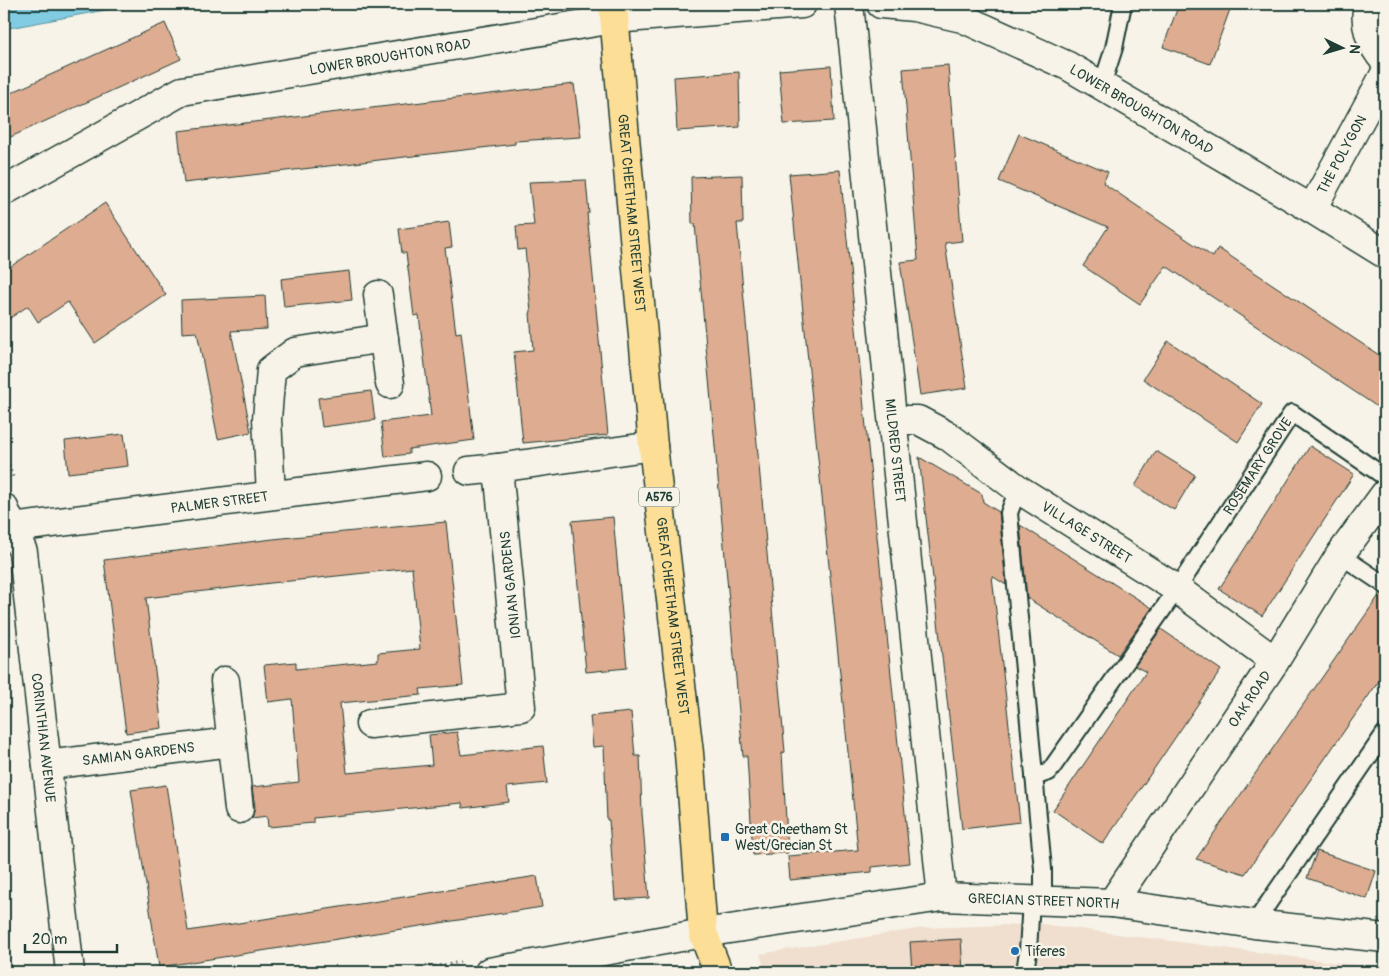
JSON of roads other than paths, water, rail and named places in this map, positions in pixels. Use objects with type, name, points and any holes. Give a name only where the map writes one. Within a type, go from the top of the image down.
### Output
[{"type":"highway","name":"GREAT CHEETHAM STREET WEST","points":[[614,11],[653,446],[689,753],[704,933],[718,972]]},
{"type":"street","name":"LOWER BROUGHTON ROAD","points":[[4,190],[182,91],[614,11],[802,4]]},
{"type":"street","name":"MILDRED STREET","points":[[849,4],[942,897]]},
{"type":"street","name":"LOWER BROUGHTON ROAD","points":[[881,4],[914,7],[962,18],[1068,66],[1385,254]]},
{"type":"street","points":[[1368,4],[1366,11],[1368,32],[1376,50],[1385,61]]},
{"type":"street","name":"THE POLYGON","points":[[1312,209],[1385,74]]},
{"type":"street","points":[[378,295],[390,384]]},
{"type":"street","points":[[271,495],[266,419],[271,370],[295,352],[384,338]]},
{"type":"street","name":"VILLAGE STREET","points":[[893,420],[918,420],[948,436],[1018,489],[1177,588],[1275,661]]},
{"type":"street","points":[[469,471],[653,446]]},
{"type":"street","name":"IONIAN GARDENS","points":[[370,724],[522,706],[498,468]]},
{"type":"street","name":"PALMER STREET","points":[[11,537],[271,495],[427,476]]},
{"type":"street","name":"OAK ROAD","points":[[1112,903],[1275,661],[1340,555],[1385,494]]},
{"type":"street","name":"CORINTHIAN AVENUE","points":[[11,537],[47,765],[70,972]]},
{"type":"street","points":[[224,681],[239,808]]},
{"type":"street","name":"SAMIAN GARDENS","points":[[47,765],[231,742]]},
{"type":"street","name":"GRECIAN STREET NORTH","points":[[488,972],[704,933],[942,897],[1112,903],[1254,924],[1385,938]]},
{"type":"lane","points":[[1102,86],[1114,48],[1123,4]]},
{"type":"lane","name":"ROSEMARY GROVE","points":[[1177,588],[1292,413],[1385,477]]},
{"type":"lane","points":[[1018,489],[1010,513],[1043,869],[1025,972]]},
{"type":"lane","points":[[1340,555],[1385,585]]},
{"type":"lane","points":[[1034,777],[1049,772],[1177,588]]},
{"type":"lane","points":[[1254,924],[1385,733]]},
{"type":"water","points":[[4,4],[137,4],[4,29]]},
{"type":"place","name":"Great Cheetham St West/Grecian St","points":[[725,837]]},
{"type":"place","name":"Tiferes","points":[[1015,951]]}]
